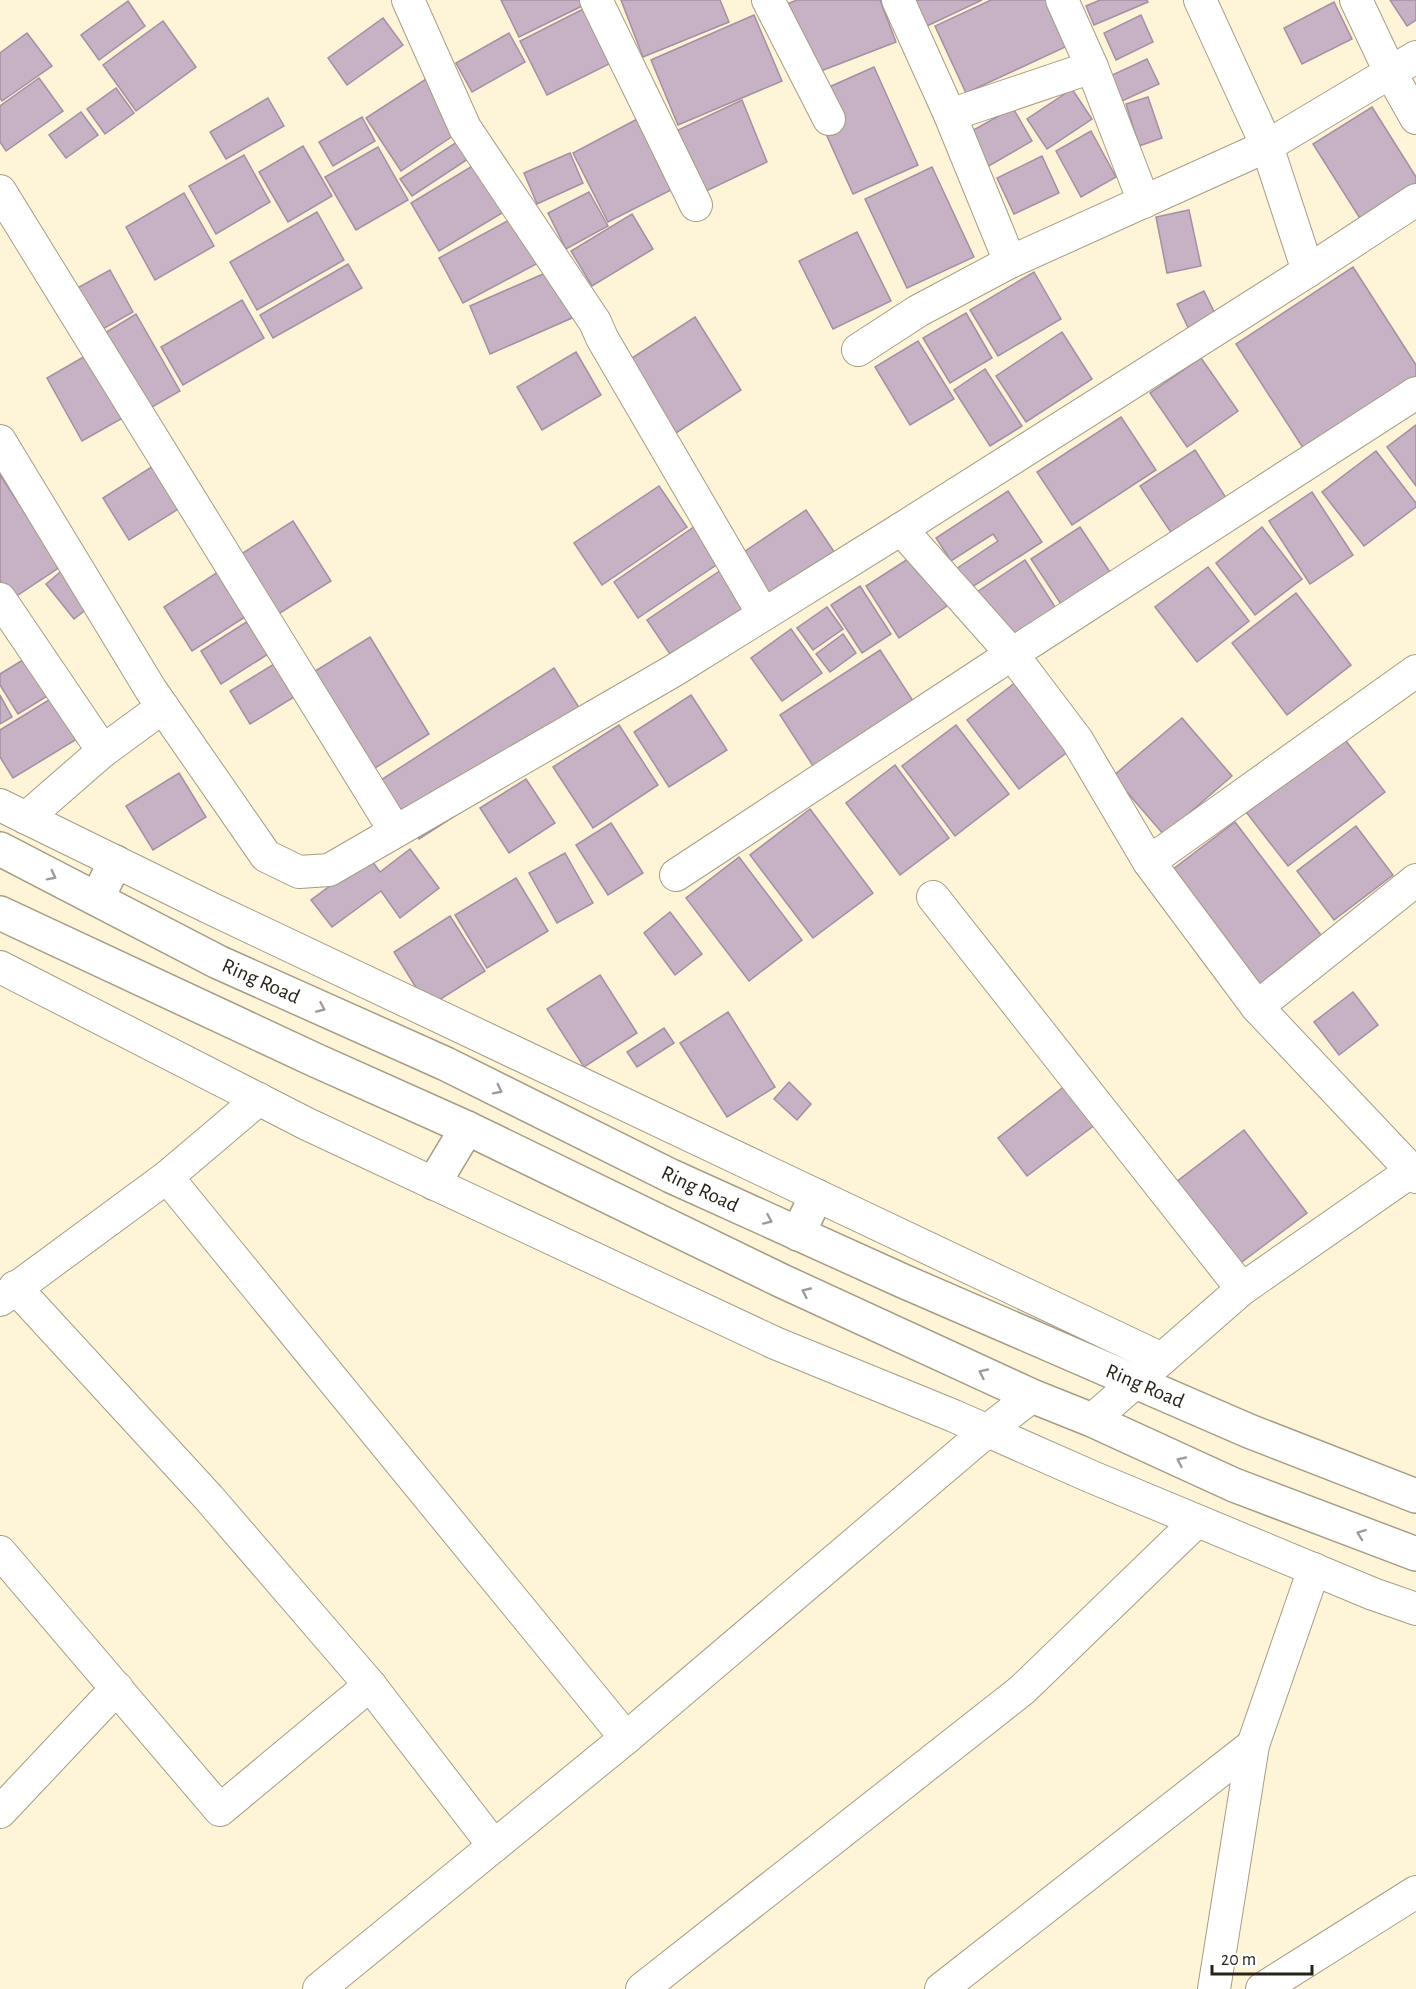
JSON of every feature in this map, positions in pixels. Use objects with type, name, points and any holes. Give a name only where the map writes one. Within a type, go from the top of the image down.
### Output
[{"type":"highway","name":"Ring Road","points":[[0,849],[218,962],[446,1064],[671,1176],[903,1281],[1249,1431],[1416,1496]]},
{"type":"highway","points":[[97,899],[115,862]]},
{"type":"highway","points":[[0,914],[467,1128],[782,1281],[1032,1396],[1092,1420],[1234,1485],[1416,1554]]},
{"type":"highway","points":[[434,1183],[467,1128]]},
{"type":"highway","points":[[798,1234],[816,1196]]},
{"type":"street","points":[[408,0],[465,128],[595,322],[602,338],[763,614]]},
{"type":"street","points":[[596,0],[696,205]]},
{"type":"street","points":[[768,0],[829,119]]},
{"type":"street","points":[[898,0],[950,115],[1010,262]]},
{"type":"street","points":[[1062,0],[1092,67],[1144,202]]},
{"type":"street","points":[[1200,0],[1267,146],[1308,271]]},
{"type":"street","points":[[1356,0],[1403,65],[1416,118]]},
{"type":"street","points":[[858,350],[918,311],[1010,262],[1267,146],[1403,65]]},
{"type":"street","points":[[950,115],[1092,67]]},
{"type":"street","points":[[0,191],[395,831]]},
{"type":"street","points":[[0,441],[163,707],[266,856],[299,873],[329,870],[673,671],[902,529],[1416,200]]},
{"type":"street","points":[[676,875],[1011,654],[1416,393]]},
{"type":"street","points":[[902,529],[1011,654],[1077,740],[1149,862],[1257,1007],[1415,1172],[1242,1289],[1092,1420]]},
{"type":"street","points":[[0,599],[103,751]]},
{"type":"street","points":[[1149,862],[1416,670]]},
{"type":"street","points":[[163,707],[13,812],[1162,1359]]},
{"type":"street","points":[[1257,1007],[1416,880]]},
{"type":"street","points":[[933,897],[1242,1289]]},
{"type":"street","points":[[0,967],[259,1099],[775,1343],[1197,1521],[1373,1594],[1416,1609]]},
{"type":"street","points":[[259,1099],[167,1177],[7,1294],[209,1498],[370,1685],[494,1846]]},
{"type":"street","points":[[167,1177],[626,1738]]},
{"type":"street","points":[[319,1989],[626,1738],[987,1431],[1032,1396]]},
{"type":"street","points":[[642,1989],[1022,1690],[1197,1521]]},
{"type":"street","points":[[0,1552],[219,1810],[370,1685]]},
{"type":"street","points":[[1214,1989],[1253,1745],[1314,1569]]},
{"type":"street","points":[[0,1812],[117,1688]]},
{"type":"street","points":[[941,1989],[1253,1745]]},
{"type":"street","points":[[1262,1989],[1416,1892]]},
{"type":"building","points":[[501,0],[580,0],[582,6],[519,37]]},
{"type":"building","points":[[621,0],[720,0],[729,22],[643,57]]},
{"type":"building","points":[[797,0],[880,0],[896,42],[808,76],[782,6]]},
{"type":"building","points":[[915,0],[982,0],[927,26]]},
{"type":"building","points":[[991,0],[1056,0],[1076,42],[966,93],[935,26]]},
{"type":"building","points":[[1100,0],[1147,0],[1148,2],[1094,25],[1086,6]]},
{"type":"building","points":[[1390,0],[1416,0],[1416,20],[1407,26]]},
{"type":"building","points":[[128,1],[145,26],[99,60],[81,35]]},
{"type":"building","points":[[1334,2],[1352,39],[1302,64],[1284,28]]},
{"type":"building","points":[[587,7],[615,61],[547,95],[520,41]]},
{"type":"building","points":[[754,15],[782,81],[678,125],[651,60]]},
{"type":"building","points":[[1141,15],[1153,42],[1116,60],[1104,33]]},
{"type":"building","points":[[383,18],[403,45],[347,85],[328,58]]},
{"type":"building","points":[[163,21],[196,67],[136,111],[103,65]]},
{"type":"building","points":[[27,33],[52,66],[2,101],[0,98],[0,53]]},
{"type":"building","points":[[509,33],[525,62],[472,92],[456,63]]},
{"type":"building","points":[[1147,59],[1159,84],[1122,101],[1110,76]]},
{"type":"building","points":[[874,67],[918,165],[853,194],[809,96]]},
{"type":"building","points":[[39,78],[63,111],[6,151],[0,142],[0,106]]},
{"type":"building","points":[[426,79],[460,131],[401,171],[366,118]]},
{"type":"building","points":[[116,88],[134,113],[105,134],[87,109]]},
{"type":"building","points":[[1072,89],[1092,119],[1047,149],[1027,119]]},
{"type":"building","points":[[1148,97],[1162,138],[1139,146],[1126,104]]},
{"type":"building","points":[[268,98],[284,126],[226,159],[210,132]]},
{"type":"building","points":[[742,100],[767,162],[704,192],[676,131]]},
{"type":"building","points":[[1372,107],[1416,177],[1416,186],[1361,220],[1313,144]]},
{"type":"building","points":[[1013,108],[1032,141],[987,167],[968,133]]},
{"type":"building","points":[[81,112],[98,135],[66,158],[49,135]]},
{"type":"building","points":[[362,117],[375,141],[333,166],[319,142]]},
{"type":"building","points":[[639,118],[675,188],[608,222],[573,153]]},
{"type":"building","points":[[1091,131],[1116,177],[1081,197],[1056,151]]},
{"type":"building","points":[[460,140],[471,157],[412,196],[400,179]]},
{"type":"building","points":[[303,146],[332,196],[288,222],[259,172]]},
{"type":"building","points":[[378,147],[408,200],[356,230],[325,177]]},
{"type":"building","points":[[570,153],[583,183],[537,204],[524,173]]},
{"type":"building","points":[[244,155],[270,202],[216,234],[189,186]]},
{"type":"building","points":[[1042,156],[1059,193],[1014,214],[997,178]]},
{"type":"building","points":[[479,162],[507,210],[439,251],[411,203]]},
{"type":"building","points":[[932,167],[974,257],[907,288],[865,199]]},
{"type":"building","points":[[589,192],[608,226],[566,249],[548,213]]},
{"type":"building","points":[[184,193],[214,246],[155,280],[126,227]]},
{"type":"building","points":[[1189,210],[1201,266],[1167,273],[1156,217]]},
{"type":"building","points":[[317,212],[344,260],[257,310],[230,262]]},
{"type":"building","points":[[632,214],[653,249],[592,286],[571,251]]},
{"type":"building","points":[[515,217],[540,262],[463,303],[439,258]]},
{"type":"building","points":[[857,232],[891,301],[833,329],[799,261]]},
{"type":"building","points":[[348,264],[362,288],[273,338],[260,315]]},
{"type":"building","points":[[1353,267],[1416,365],[1416,379],[1305,451],[1236,344]]},
{"type":"building","points":[[110,270],[133,312],[94,334],[70,292]]},
{"type":"building","points":[[552,270],[572,318],[490,354],[470,306]]},
{"type":"building","points":[[1034,272],[1061,319],[998,356],[970,310]]},
{"type":"building","points":[[1204,291],[1219,322],[1192,336],[1177,304]]},
{"type":"building","points":[[242,300],[264,338],[183,385],[161,347]]},
{"type":"building","points":[[966,313],[992,358],[950,383],[923,338]]},
{"type":"building","points":[[136,314],[180,391],[138,415],[95,339]]},
{"type":"building","points":[[695,317],[741,390],[676,433],[629,360]]},
{"type":"building","points":[[1062,332],[1092,379],[1026,422],[996,376]]},
{"type":"building","points":[[918,341],[954,399],[910,425],[875,367]]},
{"type":"building","points":[[92,352],[128,415],[82,441],[47,378]]},
{"type":"building","points":[[576,352],[601,395],[542,430],[517,387]]},
{"type":"building","points":[[1201,358],[1238,411],[1187,447],[1150,393]]},
{"type":"building","points":[[985,369],[1022,426],[990,446],[954,390]]},
{"type":"building","points":[[1121,417],[1156,470],[1072,525],[1037,472]]},
{"type":"building","points":[[1416,425],[1416,486],[1387,447]]},
{"type":"building","points":[[1195,450],[1230,504],[1176,540],[1140,486]]},
{"type":"building","points":[[1376,451],[1416,503],[1416,507],[1364,546],[1322,492]]},
{"type":"building","points":[[164,459],[191,501],[129,540],[103,498]]},
{"type":"building","points":[[0,475],[60,567],[12,599],[0,581]]},
{"type":"building","points":[[659,486],[687,527],[602,585],[574,543]]},
{"type":"building","points":[[1008,491],[1042,542],[969,589],[956,569],[998,541],[993,534],[951,561],[936,538]]},
{"type":"building","points":[[1312,492],[1353,555],[1310,584],[1269,521]]},
{"type":"building","points":[[806,510],[835,553],[764,602],[735,558]]},
{"type":"building","points":[[293,521],[331,581],[272,618],[235,558]]},
{"type":"building","points":[[701,522],[725,559],[638,618],[614,582]]},
{"type":"building","points":[[1080,527],[1114,578],[1065,610],[1031,559]]},
{"type":"building","points":[[1262,527],[1302,579],[1255,615],[1216,563]]},
{"type":"building","points":[[914,555],[947,606],[899,638],[866,586]]},
{"type":"building","points":[[1025,560],[1057,610],[1007,644],[974,594]]},
{"type":"building","points":[[1208,567],[1249,621],[1197,662],[1155,607]]},
{"type":"building","points":[[65,568],[93,604],[74,619],[46,584]]},
{"type":"building","points":[[724,568],[751,607],[674,660],[647,620]]},
{"type":"building","points":[[218,572],[245,617],[192,651],[164,607]]},
{"type":"building","points":[[860,586],[891,634],[862,653],[831,605]]},
{"type":"building","points":[[1296,593],[1351,665],[1287,715],[1232,643]]},
{"type":"building","points":[[827,607],[843,629],[813,650],[797,628]]},
{"type":"building","points":[[256,616],[276,649],[221,684],[201,651]]},
{"type":"building","points":[[791,629],[822,673],[782,701],[751,658]]},
{"type":"building","points":[[843,634],[856,653],[830,672],[816,654]]},
{"type":"building","points":[[370,637],[429,734],[356,780],[296,683]]},
{"type":"building","points":[[44,647],[67,684],[18,714],[0,685],[0,674]]},
{"type":"building","points":[[880,650],[915,704],[815,769],[780,715]]},
{"type":"building","points":[[279,661],[299,694],[250,724],[230,691]]},
{"type":"building","points":[[554,668],[592,728],[419,839],[381,780]]},
{"type":"building","points":[[1021,678],[1074,747],[1019,789],[967,720]]},
{"type":"building","points":[[70,687],[95,728],[13,778],[0,757],[0,730]]},
{"type":"building","points":[[0,695],[12,717],[0,724]]},
{"type":"building","points":[[691,695],[727,750],[669,787],[634,732]]},
{"type":"building","points":[[1182,718],[1232,776],[1164,835],[1113,776]]},
{"type":"building","points":[[619,725],[658,785],[593,828],[553,767]]},
{"type":"building","points":[[956,725],[1009,794],[955,836],[902,766]]},
{"type":"building","points":[[1343,737],[1385,792],[1288,866],[1246,812]]},
{"type":"building","points":[[895,765],[949,838],[900,875],[846,803]]},
{"type":"building","points":[[179,773],[206,817],[153,850],[126,806]]},
{"type":"building","points":[[526,779],[555,823],[509,853],[480,808]]},
{"type":"building","points":[[810,809],[873,893],[813,938],[750,855]]},
{"type":"building","points":[[1235,822],[1324,939],[1261,987],[1172,870]]},
{"type":"building","points":[[611,823],[643,873],[608,895],[576,845]]},
{"type":"building","points":[[1356,826],[1393,875],[1334,920],[1297,871]]},
{"type":"building","points":[[410,849],[439,888],[400,918],[381,891],[332,927],[311,900],[369,857],[380,872]]},
{"type":"building","points":[[565,853],[593,903],[557,923],[529,873]]},
{"type":"building","points":[[739,857],[802,940],[749,981],[686,898]]},
{"type":"building","points":[[516,878],[548,931],[487,968],[455,915]]},
{"type":"building","points":[[670,912],[702,954],[675,975],[644,933]]},
{"type":"building","points":[[450,916],[485,971],[428,1007],[394,952]]},
{"type":"building","points":[[600,975],[637,1033],[584,1067],[547,1009]]},
{"type":"building","points":[[1353,992],[1378,1025],[1339,1055],[1314,1022]]},
{"type":"building","points":[[728,1012],[775,1087],[727,1117],[680,1043]]},
{"type":"building","points":[[664,1028],[674,1043],[637,1067],[627,1052]]},
{"type":"building","points":[[789,1082],[811,1104],[797,1120],[774,1099]]},
{"type":"building","points":[[1070,1082],[1100,1121],[1027,1176],[998,1138]]},
{"type":"building","points":[[1244,1130],[1307,1213],[1226,1274],[1163,1192]]}]
